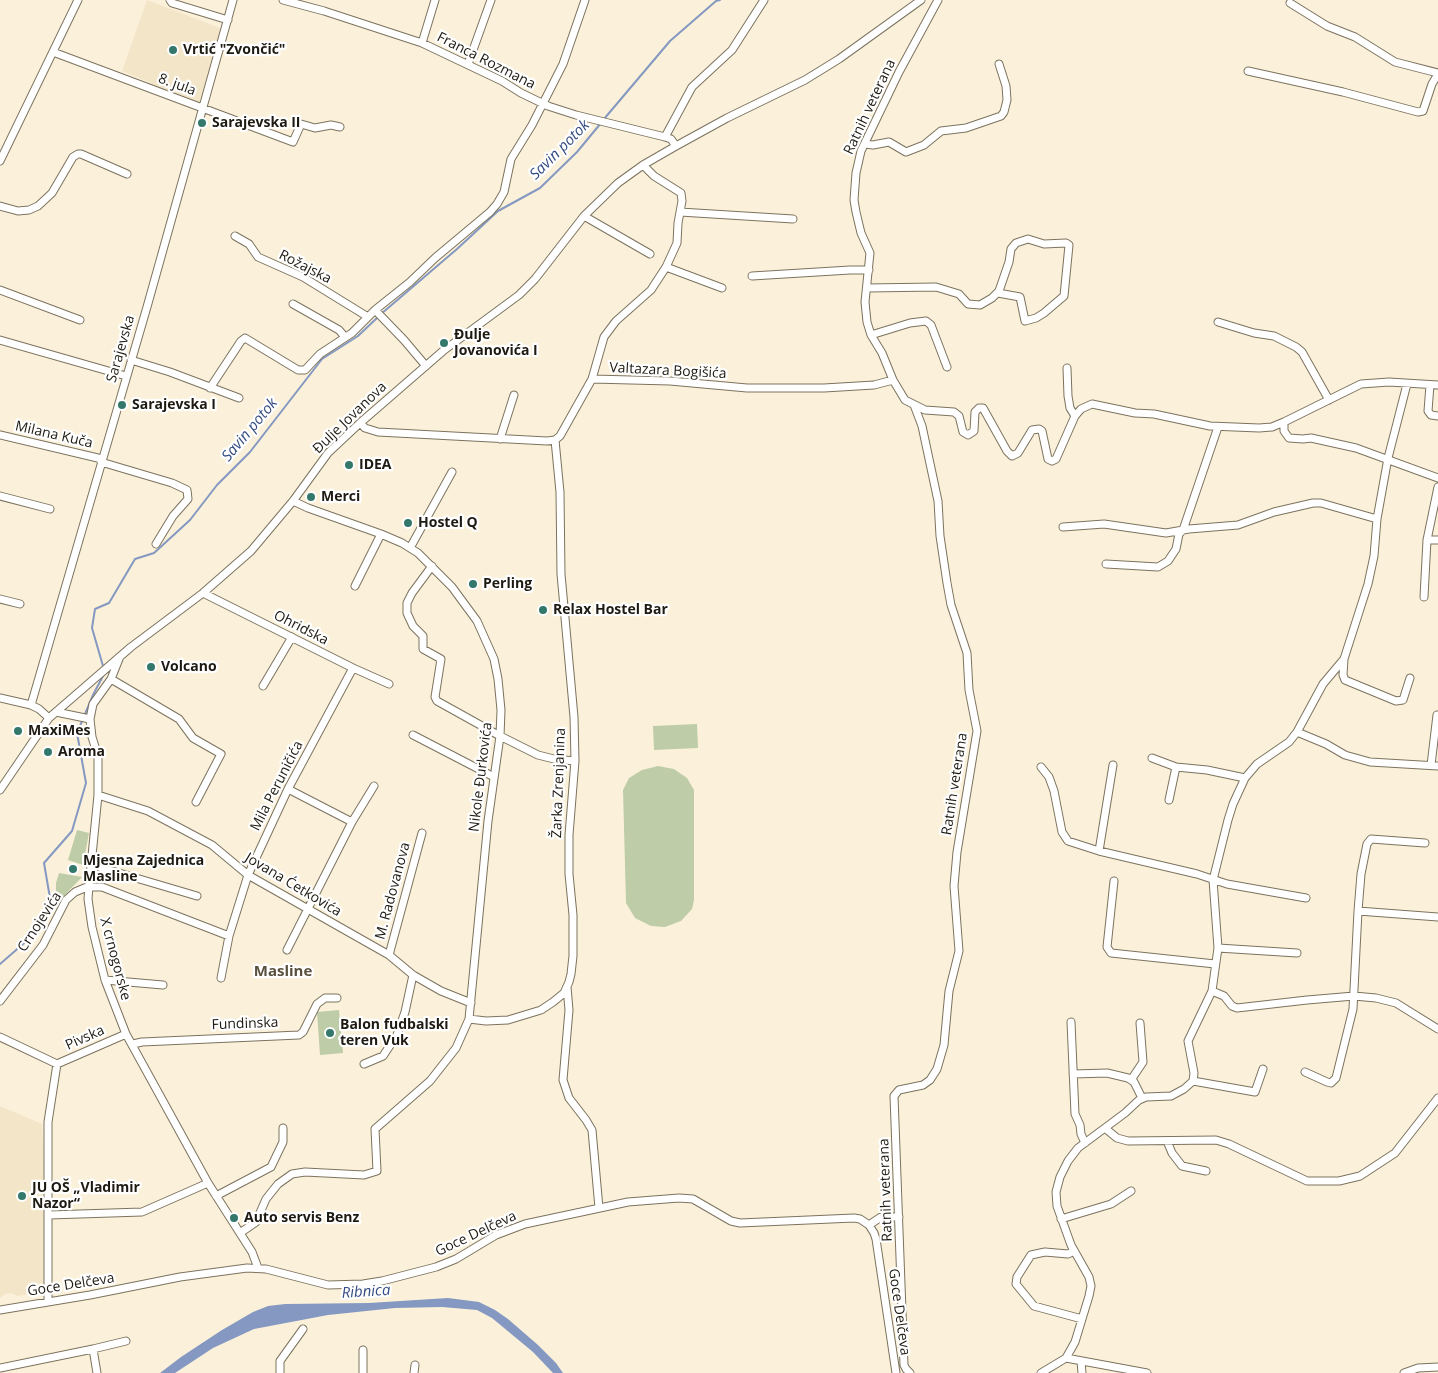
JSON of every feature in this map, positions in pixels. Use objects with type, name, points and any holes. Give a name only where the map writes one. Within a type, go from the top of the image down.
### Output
[{"type":"street","points":[[0,162],[78,0]]},
{"type":"street","points":[[170,0],[228,20]]},
{"type":"street","name":"Sarajevska","points":[[31,705],[233,0]]},
{"type":"street","name":"Franca Rozmana","points":[[283,0],[324,11],[422,43],[468,64],[543,104],[565,112],[665,136],[671,139],[676,146]]},
{"type":"street","points":[[422,43],[435,0]]},
{"type":"street","points":[[468,64],[491,0]]},
{"type":"street","points":[[210,388],[243,339],[247,339],[298,370],[307,369],[320,354],[345,337],[368,317],[378,314],[410,282],[497,204],[506,185],[511,159],[543,104],[567,53],[585,0]]},
{"type":"street","points":[[665,136],[692,87],[732,50],[764,0]]},
{"type":"street","name":"Đulje Jovanova","points":[[0,790],[49,718],[120,658],[203,593],[250,551],[293,501],[328,454],[360,423],[443,351],[528,287],[584,216],[607,193],[642,165],[727,118],[805,80],[839,59],[921,0]]},
{"type":"street","name":"Ratnih veterana","points":[[910,1373],[904,1365],[894,1096],[899,1090],[923,1085],[930,1080],[939,1066],[944,1045],[949,991],[959,951],[954,892],[956,852],[977,731],[969,690],[967,653],[947,583],[940,536],[938,501],[922,426],[914,405],[905,400],[893,380],[872,335],[865,302],[870,253],[858,223],[854,200],[858,161],[865,144],[899,72],[938,0]]},
{"type":"street","points":[[1248,71],[1371,99],[1418,112],[1423,111],[1432,84],[1438,73],[1395,62],[1355,37],[1328,26],[1290,3]]},
{"type":"street","name":"8. jula","points":[[53,52],[293,142],[300,124],[315,128],[331,125],[340,127]]},
{"type":"street","points":[[865,144],[873,145],[889,142],[906,152],[924,145],[941,131],[966,128],[1001,116],[1007,100],[1006,86],[999,64]]},
{"type":"street","points":[[0,206],[15,211],[38,206],[52,192],[73,157],[78,154],[127,174]]},
{"type":"street","points":[[592,379],[604,337],[616,321],[651,290],[666,267],[677,243],[681,193],[654,176],[642,165]]},
{"type":"street","points":[[680,212],[793,219]]},
{"type":"street","points":[[584,216],[650,254]]},
{"type":"street","name":"Rožajska","points":[[235,236],[249,244],[258,257],[303,277],[368,317]]},
{"type":"street","points":[[867,288],[936,287],[959,294],[968,304],[975,306],[988,301],[998,293],[1009,262],[1011,249],[1016,243],[1028,239],[1044,244],[1066,243],[1068,245],[1064,296],[1044,313],[1036,318],[1025,321],[1020,298],[998,293]]},
{"type":"street","points":[[666,267],[722,288]]},
{"type":"street","points":[[752,276],[869,270]]},
{"type":"street","points":[[0,290],[80,320]]},
{"type":"street","points":[[293,304],[341,332],[345,337]]},
{"type":"street","points":[[378,314],[426,366]]},
{"type":"street","points":[[872,335],[910,323],[926,321],[931,325],[947,367]]},
{"type":"street","points":[[1218,322],[1254,333],[1274,336],[1302,352],[1329,400]]},
{"type":"street","points":[[0,340],[126,376]]},
{"type":"street","points":[[131,360],[170,372],[239,398]]},
{"type":"street","points":[[1067,368],[1070,408],[1075,416]]},
{"type":"street","name":"Valtazara Bogišića","points":[[554,440],[564,432],[592,379],[670,381],[747,388],[824,388],[874,384],[893,380]]},
{"type":"street","points":[[914,405],[925,410],[954,412],[959,416],[963,432],[968,435],[974,431],[974,412],[979,408],[983,408],[1008,452],[1014,456],[1018,453],[1032,430],[1039,429],[1042,431],[1048,459],[1052,461],[1057,457],[1075,416],[1085,406],[1096,404],[1135,413],[1154,414],[1218,427],[1266,428],[1284,422],[1361,384],[1388,382],[1434,385],[1428,411],[1431,415],[1438,416]]},
{"type":"street","points":[[1407,384],[1388,458],[1377,519],[1374,556],[1368,584],[1344,658],[1343,675],[1345,680],[1396,701],[1402,700],[1410,678]]},
{"type":"street","points":[[500,438],[514,395]]},
{"type":"street","points":[[1284,422],[1284,432],[1288,438],[1327,440],[1388,458],[1438,478]]},
{"type":"street","points":[[360,423],[365,428],[378,432],[554,440]]},
{"type":"street","points":[[1106,564],[1158,567],[1168,561],[1176,549],[1179,534],[1183,530],[1218,427]]},
{"type":"street","name":"Milana Kuča","points":[[0,435],[102,460],[172,483],[187,490],[188,499],[173,516],[156,544]]},
{"type":"street","name":"Žarka Zrenjanina","points":[[554,440],[560,492],[561,574],[574,717],[575,761],[569,874],[573,915],[573,956],[570,982],[567,987],[569,1010],[564,1080],[569,1098],[586,1120],[593,1136],[599,1208]]},
{"type":"street","points":[[410,548],[452,472]]},
{"type":"street","points":[[1424,598],[1427,540],[1438,487]]},
{"type":"street","points":[[0,496],[50,509]]},
{"type":"street","name":"Nikole Đurkovića","points":[[240,1233],[256,1222],[266,1200],[278,1184],[292,1174],[305,1172],[364,1175],[377,1171],[375,1129],[430,1081],[456,1048],[469,1018],[488,821],[500,736],[498,679],[490,649],[472,613],[432,566],[410,548],[381,534],[293,501]]},
{"type":"street","points":[[1064,527],[1104,524],[1166,533],[1238,525],[1274,512],[1313,503],[1321,503],[1377,519]]},
{"type":"street","points":[[355,586],[381,534]]},
{"type":"street","points":[[1427,540],[1438,540]]},
{"type":"street","points":[[432,566],[412,593],[407,603],[407,613],[413,626],[423,636],[423,649],[441,659],[435,697],[437,701],[500,736],[545,757],[575,761]]},
{"type":"street","name":"Ohridska","points":[[203,593],[389,684]]},
{"type":"street","points":[[0,599],[20,604]]},
{"type":"street","points":[[263,686],[292,637]]},
{"type":"street","name":"X crnogorske","points":[[120,658],[111,679],[93,704],[88,718],[98,756],[98,795],[88,899],[92,927],[105,980],[126,1034],[208,1183],[252,1252],[258,1268]]},
{"type":"street","points":[[1042,1373],[1066,1358],[1082,1319],[1090,1286],[1089,1277],[1074,1251],[1057,1206],[1060,1177],[1068,1161],[1085,1143],[1106,1129],[1142,1098],[1171,1096],[1184,1089],[1193,1081],[1194,1073],[1188,1041],[1212,991],[1218,948],[1213,880],[1233,804],[1245,778],[1257,764],[1289,742],[1297,732],[1323,684],[1344,658]]},
{"type":"street","name":"Mila Peruničića","points":[[221,978],[229,936],[248,875],[288,789],[353,668]]},
{"type":"street","points":[[111,679],[179,719],[193,738],[221,754],[196,802]]},
{"type":"street","points":[[0,698],[31,705],[49,718]]},
{"type":"street","points":[[56,712],[88,718]]},
{"type":"street","points":[[1297,732],[1326,744],[1345,755],[1370,762],[1434,766],[1438,715]]},
{"type":"street","points":[[413,735],[494,776]]},
{"type":"street","points":[[1152,758],[1176,767],[1212,771],[1245,778]]},
{"type":"street","points":[[1100,850],[1112,765]]},
{"type":"street","points":[[1042,767],[1049,777],[1054,790],[1064,837],[1068,841],[1213,880],[1272,893],[1306,898]]},
{"type":"street","points":[[1168,800],[1176,767]]},
{"type":"street","points":[[287,950],[352,822],[374,786]]},
{"type":"street","points":[[288,789],[352,822]]},
{"type":"street","name":"Jovana Ćetkovića","points":[[98,795],[148,812],[212,845],[248,875],[389,955],[413,975],[441,991],[471,1003]]},
{"type":"street","name":"M. Radovanova","points":[[389,955],[422,833]]},
{"type":"street","points":[[1305,1072],[1327,1082],[1334,1081],[1336,1078],[1353,1009],[1361,874],[1368,841],[1371,839],[1399,840],[1425,844]]},
{"type":"street","points":[[92,865],[198,896]]},
{"type":"street","points":[[1114,881],[1107,947],[1111,953],[1215,964]]},
{"type":"street","points":[[89,886],[102,887],[229,936]]},
{"type":"street","name":"Crnojevića","points":[[0,1001],[43,945],[66,900],[78,890],[89,886]]},
{"type":"street","points":[[1358,910],[1438,917]]},
{"type":"street","points":[[1218,948],[1297,953]]},
{"type":"street","points":[[364,1064],[383,1056],[397,1035],[405,1012],[413,975]]},
{"type":"street","points":[[105,980],[163,985]]},
{"type":"street","points":[[469,1018],[496,1021],[520,1017],[546,1007],[559,998],[567,987]]},
{"type":"street","points":[[1212,991],[1224,996],[1237,1008],[1354,996],[1376,998],[1396,1003],[1438,1029]]},
{"type":"street","name":"Fundinska","points":[[133,1044],[142,1042],[299,1035],[303,1032],[317,1004],[325,998],[337,998]]},
{"type":"street","points":[[1071,1022],[1075,1114],[1085,1143]]},
{"type":"street","points":[[1131,1080],[1142,1062],[1140,1023]]},
{"type":"street","name":"Pivska","points":[[0,1037],[57,1064],[126,1034]]},
{"type":"street","points":[[48,1302],[48,1122],[57,1064]]},
{"type":"street","points":[[1193,1081],[1255,1092],[1263,1069]]},
{"type":"street","points":[[1073,1074],[1108,1073],[1131,1080],[1142,1098]]},
{"type":"street","points":[[1106,1129],[1122,1140],[1216,1140],[1229,1144],[1307,1181],[1350,1180],[1360,1176],[1395,1153],[1438,1098]]},
{"type":"street","points":[[216,1196],[272,1165],[283,1142],[282,1128]]},
{"type":"street","points":[[1167,1141],[1172,1153],[1182,1166],[1206,1171]]},
{"type":"street","points":[[49,1215],[142,1212],[208,1183]]},
{"type":"street","points":[[1061,1219],[1111,1204],[1131,1191]]},
{"type":"street","name":"Goce Delčeva","points":[[0,1310],[236,1269],[258,1268],[328,1285],[363,1284],[382,1281],[428,1269],[456,1259],[496,1236],[525,1224],[645,1200],[679,1198],[692,1199],[731,1221],[740,1223],[854,1218],[860,1219],[869,1225],[876,1239],[896,1373]]},
{"type":"street","points":[[869,1225],[881,1218],[899,1217]]},
{"type":"street","points":[[1074,1251],[1068,1254],[1045,1252],[1031,1255],[1017,1277],[1016,1284],[1034,1306],[1082,1319]]},
{"type":"street","points":[[280,1373],[280,1361],[303,1328]]},
{"type":"street","points":[[0,1368],[126,1341]]},
{"type":"street","points":[[94,1349],[97,1373]]},
{"type":"street","points":[[363,1350],[363,1373]]},
{"type":"street","points":[[1066,1358],[1147,1373]]},
{"type":"street","points":[[1081,1361],[1082,1373]]},
{"type":"street","points":[[1404,1373],[1418,1368],[1438,1366]]},
{"type":"shaded area","name":"Vrtić \"Zvončić\"","points":[[147,0],[223,29],[198,106],[150,89],[151,83],[122,71]]},
{"type":"shaded area","name":"JU OŠ „Vladimir Nazor“","points":[[0,1106],[42,1124],[45,1186],[45,1281],[34,1293],[18,1296],[11,1293],[5,1294],[0,1298]]},
{"type":"green space","points":[[697,724],[698,748],[654,750],[653,726]]},
{"type":"green space","points":[[658,766],[674,769],[687,778],[694,790],[694,900],[692,909],[681,921],[665,927],[651,926],[635,918],[626,903],[623,790],[629,778],[642,770]]},
{"type":"green space","points":[[77,830],[89,833],[83,865],[68,860]]},
{"type":"green space","points":[[59,873],[82,877],[60,900],[56,892]]},
{"type":"green space","name":"Balon fudbalski teren Vuk","points":[[339,1010],[343,1053],[320,1055],[317,1012]]},
{"type":"water","points":[[448,1298],[479,1302],[495,1310],[538,1345],[563,1373],[553,1373],[533,1352],[492,1318],[477,1310],[442,1307],[395,1308],[328,1315],[254,1329],[213,1348],[175,1373],[160,1373],[222,1330],[253,1312],[268,1306]]},
{"type":"waterway","name":"Savin potok","points":[[604,119],[670,41],[716,1],[720,0]]},
{"type":"waterway","name":"Savin potok","points":[[381,314],[498,211],[540,188],[577,152],[601,123]]},
{"type":"waterway","name":"Savin potok","points":[[103,666],[92,628],[95,609],[109,603],[135,559],[154,553],[190,520],[217,485],[250,452],[322,359],[358,336],[378,317]]},
{"type":"waterway","name":"Savin potok","points":[[0,964],[38,931],[50,898],[44,863],[72,831],[86,783],[77,733],[104,674]]},
{"type":"place","name":"Vrtić \"Zvončić\"","points":[[173,50]]},
{"type":"place","name":"Sarajevska II","points":[[202,123]]},
{"type":"place","name":"Đulje Jovanovića I","points":[[444,343]]},
{"type":"place","name":"Sarajevska I","points":[[122,405]]},
{"type":"place","name":"IDEA","points":[[349,465]]},
{"type":"place","name":"Merci","points":[[311,497]]},
{"type":"place","name":"Hostel Q","points":[[408,523]]},
{"type":"place","name":"Perling","points":[[473,584]]},
{"type":"place","name":"Relax Hostel Bar","points":[[543,610]]},
{"type":"place","name":"Volcano","points":[[151,667]]},
{"type":"place","name":"MaxiMes","points":[[18,731]]},
{"type":"place","name":"Aroma","points":[[48,752]]},
{"type":"place","name":"Mjesna Zajednica Masline","points":[[73,869]]},
{"type":"place","name":"Balon fudbalski teren Vuk","points":[[330,1033]]},
{"type":"place","name":"JU OŠ „Vladimir Nazor“","points":[[22,1196]]},
{"type":"place","name":"Auto servis Benz","points":[[234,1218]]},
{"type":"district","name":"Masline","points":[[283,972]]},
{"type":"water label","name":"Ribnica","points":[[366,1292]]}]
